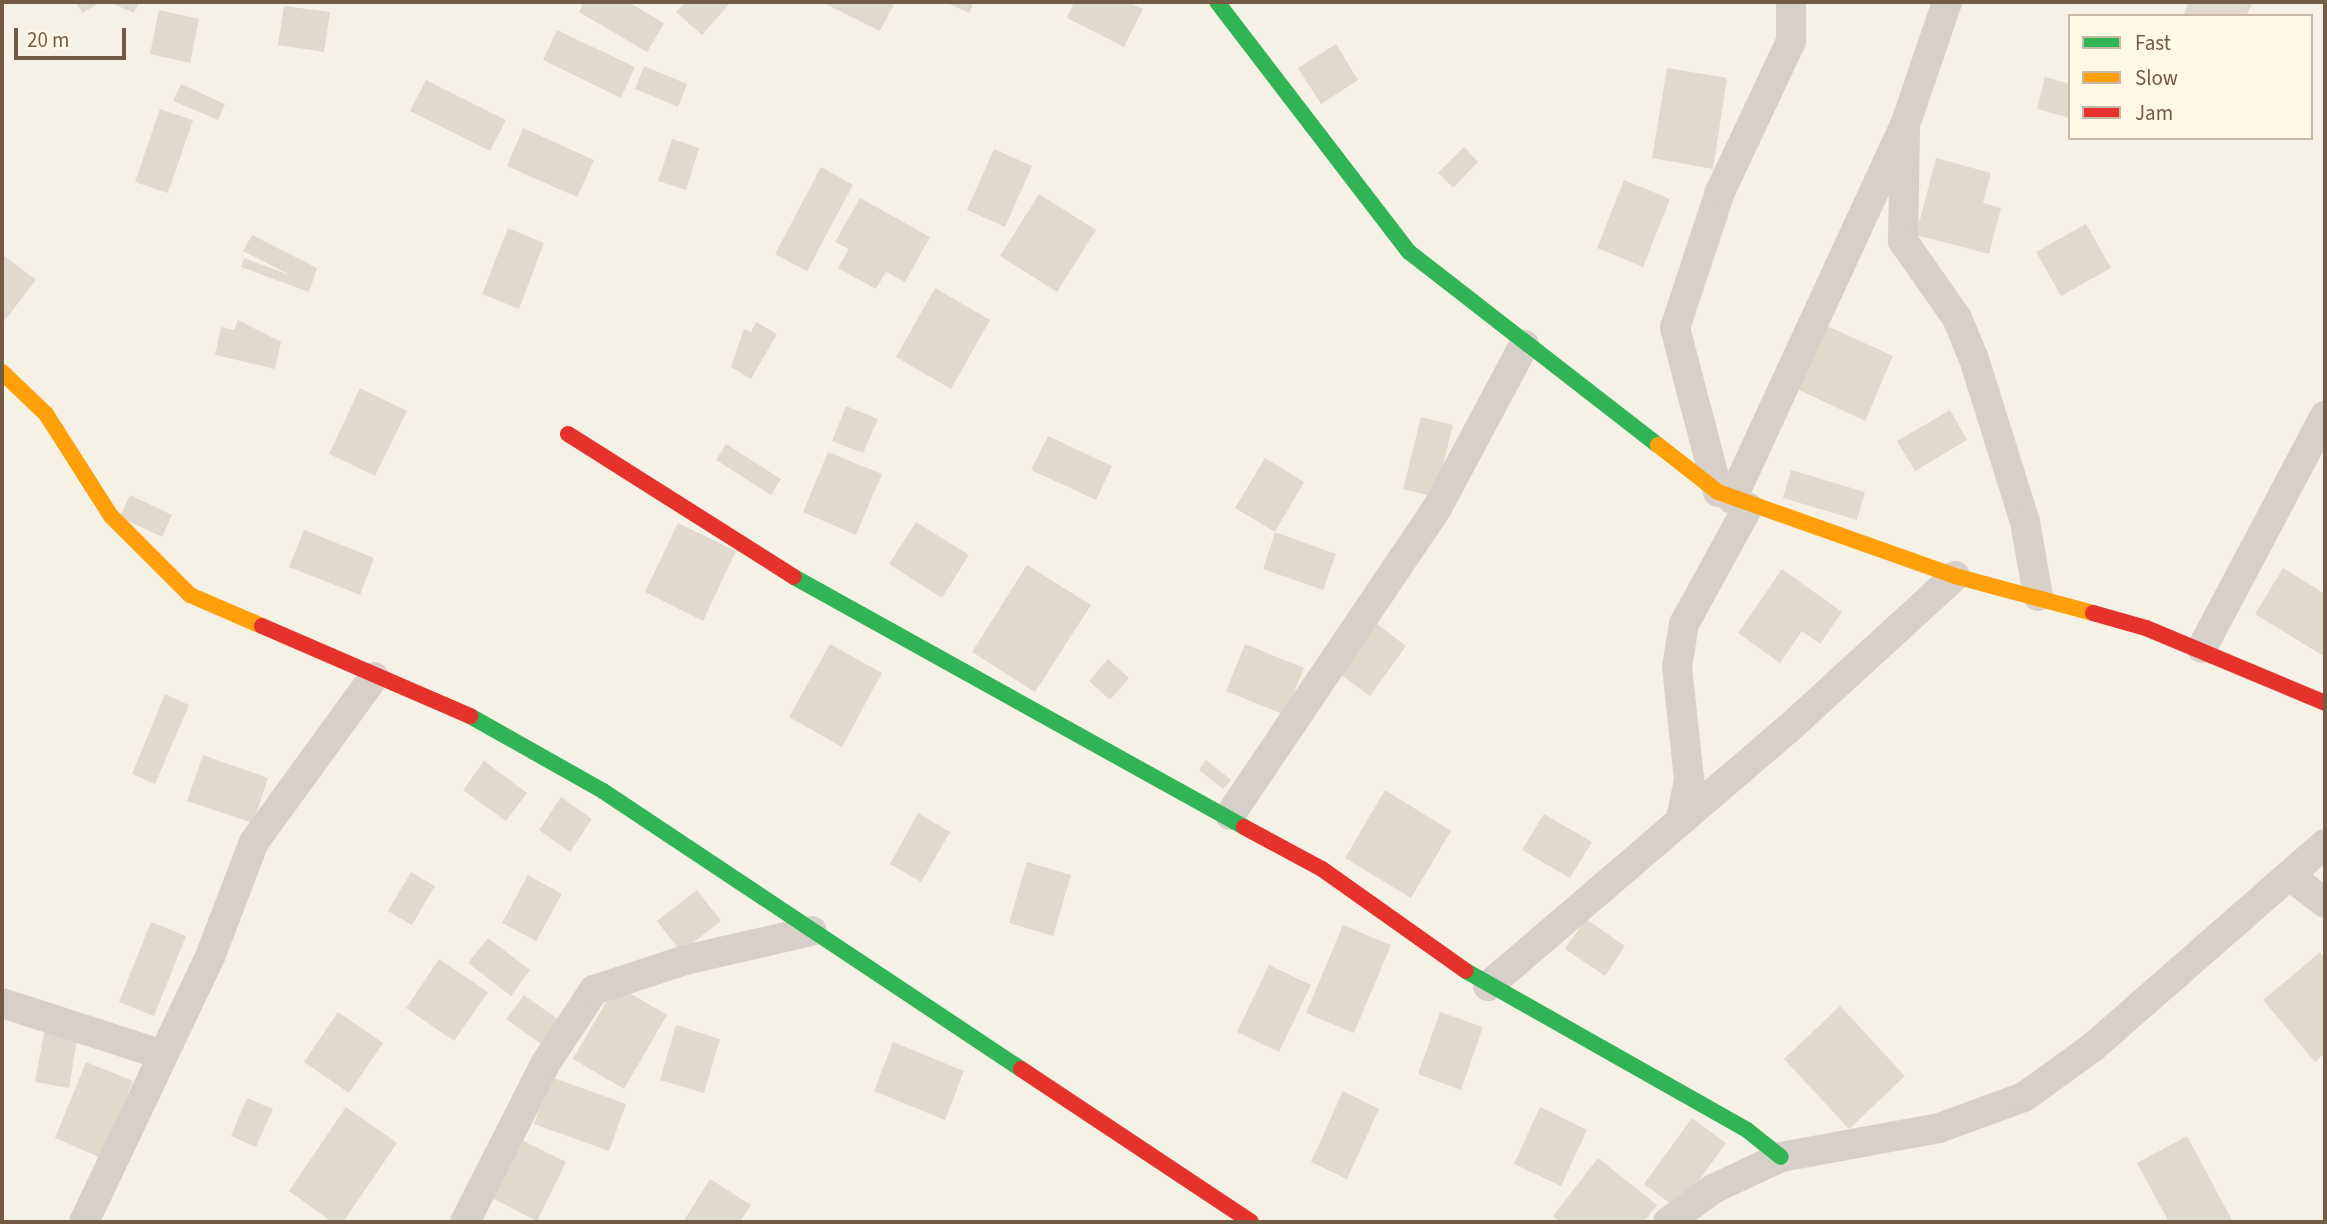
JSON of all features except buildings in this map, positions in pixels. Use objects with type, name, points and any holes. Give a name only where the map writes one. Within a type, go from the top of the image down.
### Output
[{"type":"street","points":[[1217,2],[1409,252],[1524,345],[1733,500],[1955,576],[2038,596],[2202,648],[2325,703]]},
{"type":"street","points":[[1733,500],[1675,328],[1720,191],[1790,41],[1791,2]]},
{"type":"street","points":[[1681,818],[1689,779],[1677,667],[1684,624],[1733,500],[1905,125],[1947,2]]},
{"type":"street","points":[[1905,125],[1903,241],[1957,318],[1974,359],[2025,522],[2038,596]]},
{"type":"street","points":[[1230,815],[1437,508],[1524,345]]},
{"type":"street","points":[[2,372],[46,414],[111,516],[167,576],[254,627],[469,715],[603,791],[812,931],[1214,1211],[1251,1222]]},
{"type":"street","points":[[2202,648],[2325,416]]},
{"type":"street","points":[[568,434],[858,618],[1230,815],[1322,869],[1488,986],[1747,1130],[1781,1157]]},
{"type":"street","points":[[1488,986],[1955,576]]},
{"type":"street","points":[[83,1222],[163,1055],[254,842],[374,677]]},
{"type":"street","points":[[1668,1222],[1713,1189],[1781,1157],[1939,1128],[2024,1097],[2093,1047],[2325,845]]},
{"type":"street","points":[[2290,876],[2325,903]]},
{"type":"street","points":[[465,1222],[545,1064],[594,990],[685,960],[812,931]]},
{"type":"street","points":[[2,1003],[163,1055]]},
{"type":"traffic: fast","points":[[1217,2],[1409,252],[1658,445]]},
{"type":"traffic: fast","points":[[794,577],[1244,827]]},
{"type":"traffic: fast","points":[[470,716],[603,791],[1021,1069]]},
{"type":"traffic: fast","points":[[1466,971],[1747,1130],[1781,1157]]},
{"type":"traffic: slow","points":[[2,372],[46,414],[111,516],[190,595],[262,626]]},
{"type":"traffic: slow","points":[[1658,445],[1718,492],[1955,576],[2093,613]]},
{"type":"traffic: jam","points":[[568,434],[794,577]]},
{"type":"traffic: jam","points":[[2093,613],[2146,628],[2325,703]]},
{"type":"traffic: jam","points":[[262,626],[470,716]]},
{"type":"traffic: jam","points":[[1244,827],[1322,869],[1466,971]]},
{"type":"traffic: jam","points":[[1021,1069],[1251,1222]]}]
